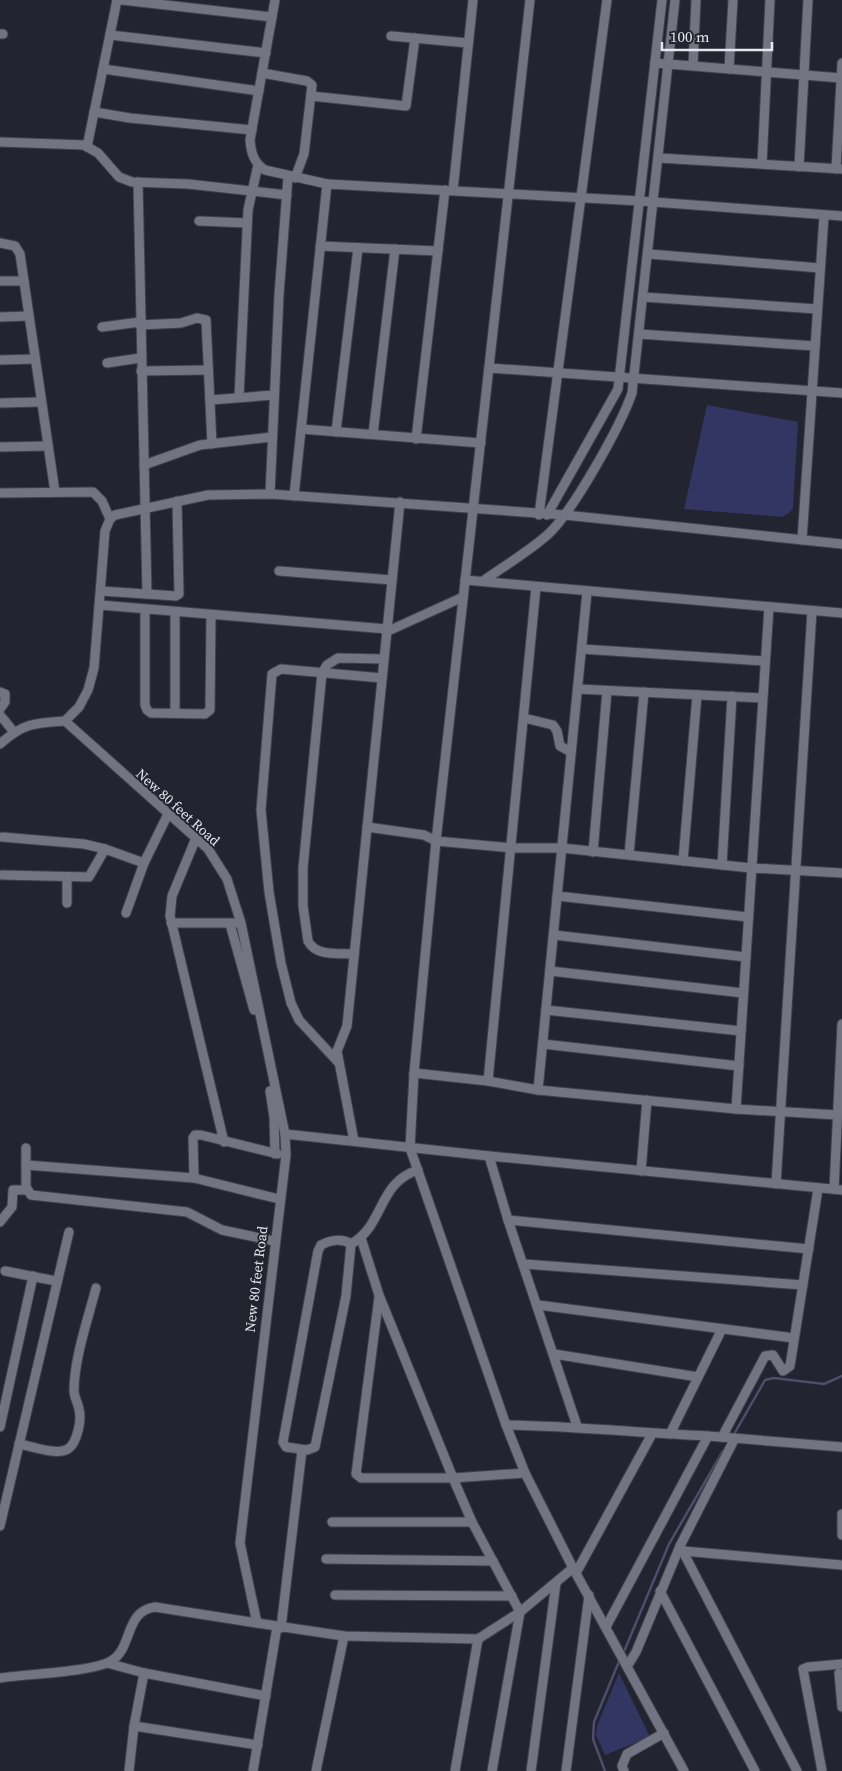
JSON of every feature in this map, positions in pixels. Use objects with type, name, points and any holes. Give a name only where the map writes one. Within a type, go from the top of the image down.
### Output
[{"type":"street","points":[[87,147],[117,0]]},
{"type":"street","points":[[122,0],[272,17]]},
{"type":"street","points":[[239,397],[247,223],[258,165],[250,148],[275,0]]},
{"type":"street","points":[[416,439],[438,251],[449,190],[472,0]]},
{"type":"street","points":[[530,0],[436,841],[414,1073],[410,1148],[506,1425],[525,1473],[574,1570],[628,1665],[684,1771]]},
{"type":"street","points":[[543,515],[558,373],[607,0]]},
{"type":"street","points":[[543,515],[613,401],[620,377],[662,0]]},
{"type":"street","points":[[483,582],[546,537],[565,515],[629,402],[634,378],[649,254],[675,0]]},
{"type":"street","points":[[693,65],[696,0]]},
{"type":"street","points":[[729,69],[733,0]]},
{"type":"street","points":[[762,164],[770,0]]},
{"type":"street","points":[[799,167],[808,0]]},
{"type":"street","points":[[110,35],[266,52]]},
{"type":"street","points":[[391,36],[468,43]]},
{"type":"street","points":[[311,96],[406,106],[415,38]]},
{"type":"street","points":[[655,63],[768,70],[841,78]]},
{"type":"street","points":[[659,158],[839,169],[842,63]]},
{"type":"street","points":[[103,69],[259,90]]},
{"type":"street","points":[[262,73],[307,81],[312,85],[304,154],[292,177],[287,194],[274,395],[270,494]]},
{"type":"street","points":[[94,112],[130,118],[252,130]]},
{"type":"street","points":[[0,142],[70,143],[87,147],[98,153],[119,177],[138,182],[188,184],[287,194]]},
{"type":"street","points":[[258,165],[292,177],[327,184],[581,197],[842,216]]},
{"type":"street","points":[[138,182],[140,358],[146,509],[147,594]]},
{"type":"street","points":[[294,496],[327,184]]},
{"type":"street","points":[[802,540],[824,216]]},
{"type":"street","points":[[198,221],[247,223]]},
{"type":"street","points":[[0,243],[11,244],[18,249],[55,492]]},
{"type":"street","points":[[320,246],[438,251]]},
{"type":"street","points":[[336,432],[358,248]]},
{"type":"street","points":[[373,434],[395,249]]},
{"type":"street","points":[[649,254],[820,268]]},
{"type":"street","points":[[0,281],[24,281]]},
{"type":"street","points":[[644,297],[817,309]]},
{"type":"street","points":[[0,317],[29,316]]},
{"type":"street","points":[[102,327],[140,323],[181,323],[193,318],[204,318],[207,326],[212,444]]},
{"type":"street","points":[[639,334],[815,346]]},
{"type":"street","points":[[107,363],[140,358]]},
{"type":"street","points":[[0,360],[35,359]]},
{"type":"street","points":[[489,368],[842,393]]},
{"type":"street","points":[[141,371],[208,370]]},
{"type":"street","points":[[210,400],[274,395]]},
{"type":"street","points":[[0,402],[41,402]]},
{"type":"street","points":[[301,429],[481,443]]},
{"type":"street","points":[[144,465],[200,445],[272,437]]},
{"type":"street","points":[[0,446],[48,446]]},
{"type":"street","points":[[0,493],[94,492],[102,501],[110,519]]},
{"type":"street","points":[[0,744],[14,732],[35,722],[65,721],[79,707],[88,690],[94,668],[105,531],[110,519],[115,515],[222,494],[270,494],[400,502],[543,515],[565,515],[842,544]]},
{"type":"street","points":[[101,591],[176,596],[180,592],[177,502]]},
{"type":"street","points":[[354,1141],[338,1062],[338,1043],[347,1026],[400,502]]},
{"type":"street","points":[[279,571],[392,580]]},
{"type":"street","points":[[465,580],[842,613]]},
{"type":"street","points":[[488,1081],[536,587]]},
{"type":"street","points":[[538,1090],[587,592]]},
{"type":"street","points":[[100,605],[316,622],[387,630],[463,597]]},
{"type":"street","points":[[736,1109],[764,661],[769,608]]},
{"type":"street","points":[[145,609],[146,708],[151,713],[205,714],[210,710],[211,615]]},
{"type":"street","points":[[776,1184],[812,611]]},
{"type":"street","points":[[175,612],[175,713]]},
{"type":"street","points":[[582,649],[764,661]]},
{"type":"street","points":[[354,954],[314,950],[306,934],[303,868],[322,673],[327,665],[338,658],[384,659]]},
{"type":"street","points":[[338,1062],[299,1020],[291,1003],[281,963],[269,892],[261,810],[273,672],[282,669],[382,678]]},
{"type":"street","points":[[578,689],[762,698]]},
{"type":"street","points":[[593,852],[607,691]]},
{"type":"street","points":[[0,692],[5,694],[6,699],[0,709]]},
{"type":"street","points":[[629,856],[644,692]]},
{"type":"street","points":[[683,861],[697,695]]},
{"type":"street","points":[[722,865],[732,696]]},
{"type":"street","points":[[0,715],[14,732]]},
{"type":"street","points":[[524,718],[553,724],[558,731],[560,746],[571,752]]},
{"type":"street","name":"New 80 feet Road","points":[[65,721],[208,849],[227,879],[241,923],[285,1134],[286,1155],[274,1241],[240,1543],[256,1624]]},
{"type":"street","points":[[126,913],[144,863],[168,814]]},
{"type":"street","points":[[367,827],[424,835],[436,841],[512,848],[562,848],[751,868],[796,872],[842,873]]},
{"type":"street","points":[[2,837],[55,841],[105,849],[144,863]]},
{"type":"street","points":[[196,838],[172,896],[171,923],[224,1142]]},
{"type":"street","points":[[2,875],[67,878],[89,877],[105,849]]},
{"type":"street","points":[[67,878],[67,903]]},
{"type":"street","points":[[558,896],[748,918]]},
{"type":"street","points":[[171,923],[241,923]]},
{"type":"street","points":[[230,924],[268,1072],[274,1117],[275,1154]]},
{"type":"street","points":[[554,935],[746,957]]},
{"type":"street","points":[[550,972],[743,993]]},
{"type":"street","points":[[546,1010],[741,1032]]},
{"type":"street","points":[[285,1134],[489,1156],[838,1189],[838,1115],[842,1024]]},
{"type":"street","points":[[543,1044],[739,1066]]},
{"type":"street","points":[[414,1073],[488,1081],[538,1090],[736,1109],[838,1115]]},
{"type":"street","points":[[641,1171],[647,1100]]},
{"type":"street","points":[[194,1178],[193,1138],[201,1135],[224,1142],[286,1155]]},
{"type":"street","points":[[26,1148],[26,1190],[31,1195],[187,1212],[214,1228],[274,1241]]},
{"type":"street","points":[[489,1156],[508,1220],[577,1426]]},
{"type":"street","points":[[26,1165],[194,1178],[279,1199]]},
{"type":"street","points":[[351,1244],[367,1232],[397,1180],[405,1174],[418,1170]]},
{"type":"street","points":[[722,1437],[765,1356],[773,1355],[782,1371],[790,1366],[810,1249],[818,1188]]},
{"type":"street","points":[[0,1222],[12,1207],[13,1190],[26,1190]]},
{"type":"street","points":[[508,1220],[810,1249]]},
{"type":"street","points":[[0,1526],[3,1502],[19,1444],[68,1232]]},
{"type":"street","points":[[361,1238],[379,1295],[452,1478],[472,1522],[520,1612],[492,1771]]},
{"type":"street","points":[[333,1240],[351,1244],[346,1296],[316,1443],[312,1450],[286,1447],[283,1442],[318,1251],[321,1245],[333,1240]]},
{"type":"street","points":[[524,1264],[804,1285]]},
{"type":"street","points":[[5,1271],[56,1281]]},
{"type":"street","points":[[0,1426],[32,1276]]},
{"type":"street","points":[[19,1444],[58,1452],[70,1448],[74,1442],[80,1420],[74,1390],[80,1354],[96,1288]]},
{"type":"street","points":[[379,1295],[356,1474],[361,1478],[452,1478],[525,1473]]},
{"type":"street","points":[[538,1305],[794,1338]]},
{"type":"street","points":[[670,1434],[722,1328]]},
{"type":"street","points":[[554,1354],[698,1376]]},
{"type":"street","points":[[506,1425],[577,1426],[652,1434],[708,1436],[842,1447]]},
{"type":"street","points":[[107,1663],[118,1656],[131,1624],[147,1608],[155,1607],[279,1628],[344,1636],[478,1639],[520,1612],[574,1570],[652,1434]]},
{"type":"street","points":[[606,1627],[708,1436]]},
{"type":"street","points":[[628,1665],[636,1652],[660,1590],[735,1438]]},
{"type":"street","points":[[253,1771],[279,1628],[302,1450]]},
{"type":"street","points":[[842,1514],[842,1535]]},
{"type":"street","points":[[332,1522],[472,1522]]},
{"type":"street","points":[[681,1548],[842,1565]]},
{"type":"street","points":[[681,1548],[797,1771]]},
{"type":"street","points":[[326,1559],[493,1561]]},
{"type":"street","points":[[530,1771],[556,1583]]},
{"type":"street","points":[[660,1590],[755,1771]]},
{"type":"street","points":[[335,1595],[512,1596]]},
{"type":"street","points":[[566,1771],[589,1596]]},
{"type":"street","points":[[316,1771],[344,1636]]},
{"type":"street","points":[[455,1771],[478,1639]]},
{"type":"street","points":[[0,1678],[107,1663],[144,1673],[266,1696]]},
{"type":"street","points":[[822,1771],[803,1672],[805,1667],[841,1675],[842,1707]]},
{"type":"street","points":[[129,1771],[134,1726],[144,1673]]},
{"type":"street","points":[[134,1726],[258,1745]]},
{"type":"street","points":[[624,1771],[622,1766],[627,1754],[664,1733]]},
{"type":"shaded area","points":[[707,405],[798,422],[793,508],[789,513],[782,517],[684,509]]},
{"type":"shaded area","points":[[619,1673],[650,1737],[605,1755],[596,1735],[597,1726]]},
{"type":"waterway","points":[[733,1436],[765,1380],[774,1378],[824,1384],[842,1376]]},
{"type":"waterway","points":[[623,1654],[669,1544],[723,1451]]},
{"type":"waterway","points":[[605,1771],[593,1739],[594,1722],[620,1659]]}]
